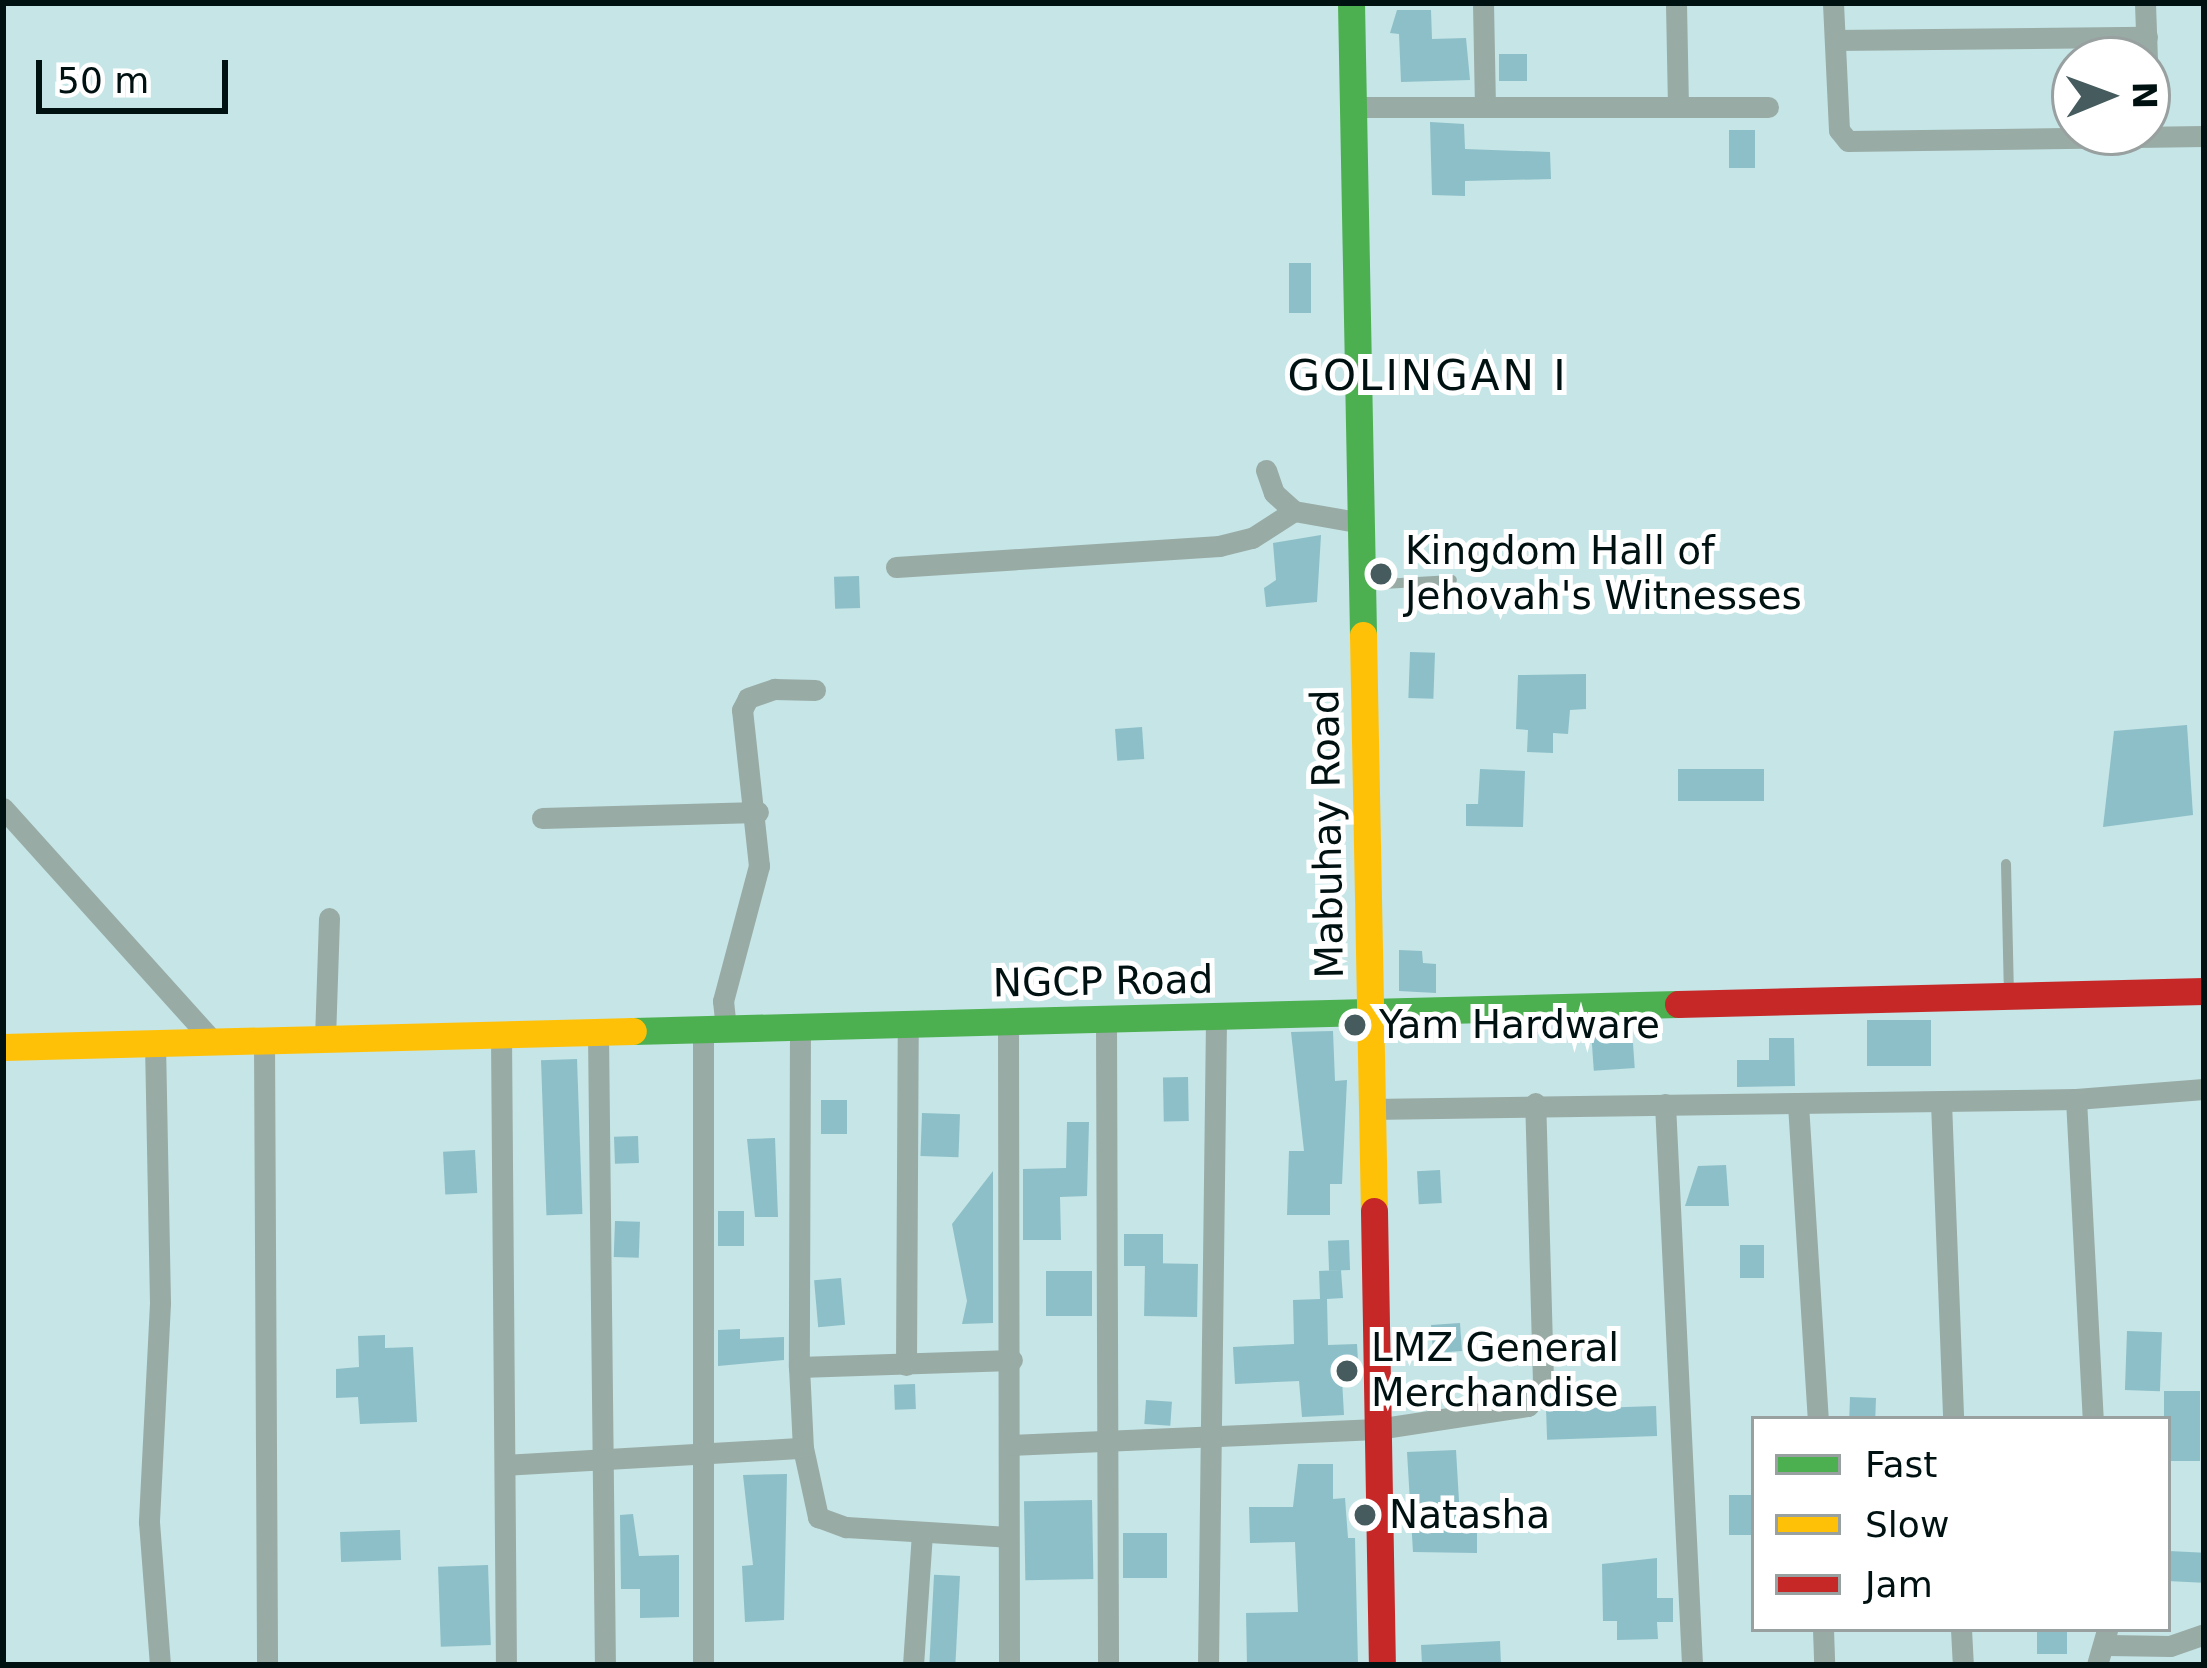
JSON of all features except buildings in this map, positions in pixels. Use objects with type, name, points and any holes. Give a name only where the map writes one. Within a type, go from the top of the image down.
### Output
[{"type":"main road","name":"Mabuhay Road","points":[[1351,3],[1382,1665]]},
{"type":"main road","name":"NGCP Road","points":[[3,1047],[2204,991]]},
{"type":"street","points":[[1483,3],[1485,105]]},
{"type":"street","points":[[1676,3],[1678,107]]},
{"type":"street","points":[[1833,3],[1839,130],[1848,141],[2051,138]]},
{"type":"street","points":[[2146,3],[2147,36]]},
{"type":"street","points":[[1835,40],[2051,46]]},
{"type":"street","points":[[1355,106],[1768,107]]},
{"type":"street","points":[[2171,136],[2204,136]]},
{"type":"street","points":[[1265,470],[1274,493],[1294,511],[1363,523]]},
{"type":"street","points":[[896,567],[1219,546],[1252,538],[1294,511]]},
{"type":"street","points":[[703,1665],[714,1030],[759,866],[758,812],[742,710],[748,698],[774,689],[815,690]]},
{"type":"street","points":[[3,808],[214,1042]]},
{"type":"street","points":[[542,818],[758,812]]},
{"type":"street","points":[[325,1039],[329,917]]},
{"type":"street","points":[[1208,1665],[1207,1437],[1216,1018]]},
{"type":"street","points":[[1106,1020],[1108,1665]]},
{"type":"street","points":[[1008,1023],[1009,1665]]},
{"type":"street","points":[[906,1365],[908,1025]]},
{"type":"street","points":[[800,1028],[799,1367],[803,1448],[814,1505],[828,1525],[1008,1538]]},
{"type":"street","points":[[598,1033],[605,1665]]},
{"type":"street","points":[[501,1035],[506,1665]]},
{"type":"street","points":[[264,1040],[267,1665]]},
{"type":"street","points":[[155,1043],[160,1303],[149,1522],[160,1665]]},
{"type":"street","points":[[1371,1109],[1535,1103],[2076,1099],[2204,1089]]},
{"type":"street","points":[[2076,1099],[2093,1416]]},
{"type":"street","points":[[1941,1102],[1953,1416]]},
{"type":"street","points":[[1012,1445],[1377,1429],[1496,1414],[1540,1395],[1535,1103]]},
{"type":"street","points":[[1665,1103],[1692,1665]]},
{"type":"street","points":[[1798,1104],[1818,1416]]},
{"type":"street","points":[[799,1367],[1012,1360]]},
{"type":"street","points":[[505,1465],[803,1448]]},
{"type":"street","points":[[913,1665],[922,1533]]},
{"type":"street","points":[[1823,1632],[1824,1665]]},
{"type":"street","points":[[1961,1632],[1963,1665]]},
{"type":"street","points":[[2104,1646],[2170,1646],[2204,1634]]},
{"type":"lane","points":[[1364,585],[1452,580]]},
{"type":"lane","points":[[2006,865],[2014,946],[2008,996]]},
{"type":"traffic: fast","points":[[1351,3],[1363,635]]},
{"type":"traffic: fast","points":[[633,1031],[1678,1004]]},
{"type":"traffic: slow","points":[[1363,635],[1374,1211]]},
{"type":"traffic: slow","points":[[3,1047],[633,1031]]},
{"type":"traffic: jam","points":[[1678,1004],[2204,991]]},
{"type":"traffic: jam","points":[[1374,1211],[1382,1665]]},
{"type":"place","name":"Kingdom Hall of Jehovah's Witnesses","points":[[1381,574]]},
{"type":"place","name":"Yam Hardware","points":[[1355,1025]]},
{"type":"place","name":"LMZ General Merchandise","points":[[1347,1371]]},
{"type":"place","name":"Natasha","points":[[1365,1515]]},
{"type":"district","name":"GOLINGAN I","points":[[1428,376]]}]
